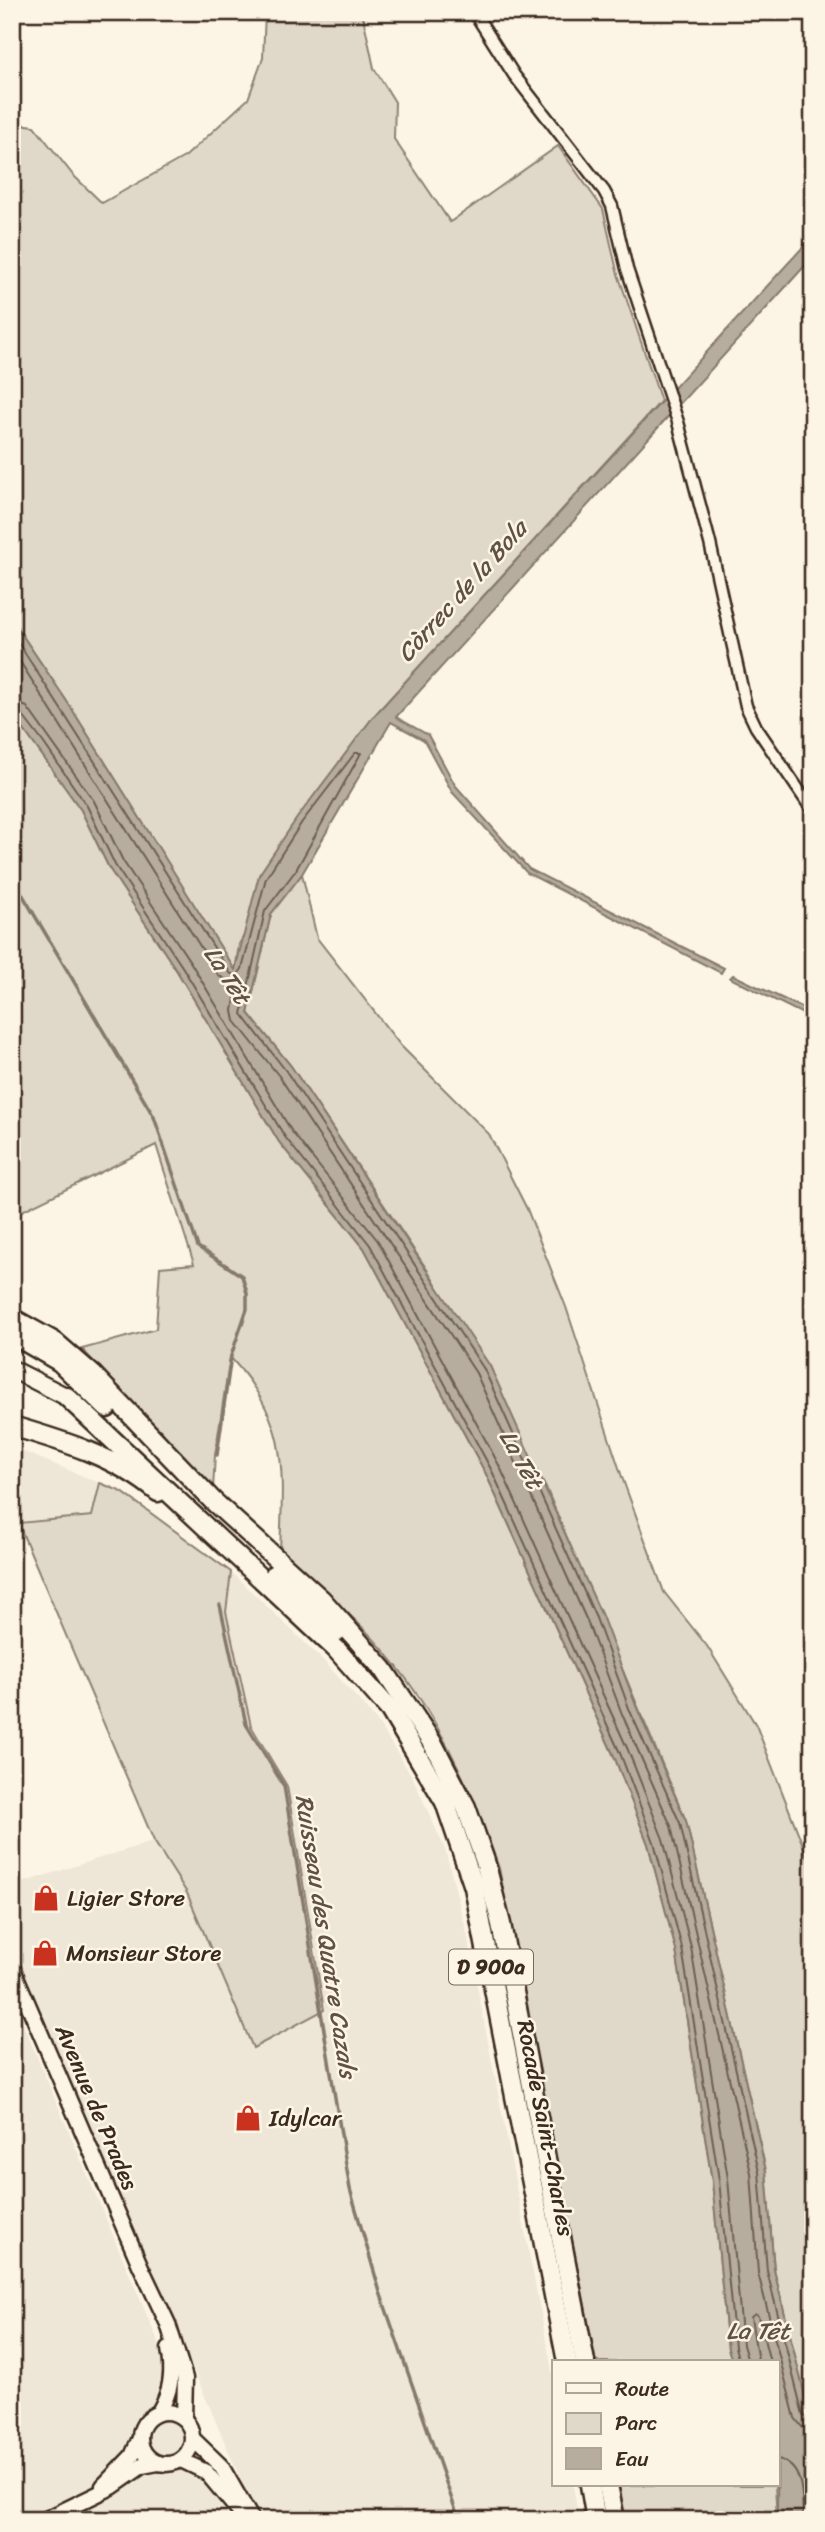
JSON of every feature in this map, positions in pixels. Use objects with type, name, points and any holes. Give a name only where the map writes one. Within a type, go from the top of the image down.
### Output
[{"type":"highway","points":[[12,1318],[55,1342],[93,1375],[204,1492],[322,1600],[371,1654],[417,1719]]},
{"type":"highway","points":[[12,1334],[60,1362],[159,1461],[371,1654]]},
{"type":"highway","name":"D 900a","points":[[67,1397],[306,1621]]},
{"type":"highway","name":"D 900a","points":[[67,1397],[97,1414],[281,1578],[376,1670],[417,1719]]},
{"type":"highway","points":[[12,1426],[71,1443],[108,1460],[151,1486],[306,1621]]},
{"type":"highway","name":"Rocade Saint-Charles","points":[[306,1621],[336,1649],[390,1710],[426,1768],[461,1844],[486,1943],[567,2360]]},
{"type":"highway","name":"Rocade Saint-Charles","points":[[417,1719],[466,1807],[485,1861],[501,1924],[585,2360]]},
{"type":"highway","points":[[590,2486],[596,2520]]},
{"type":"highway","points":[[608,2486],[615,2520]]},
{"type":"main road","name":"D 900a","points":[[12,1369],[67,1397]]},
{"type":"main road","name":"Avenue de Prades","points":[[12,1967],[18,1997],[176,2345],[185,2378],[184,2418]]},
{"type":"main road","name":"Avenue de Prades","points":[[140,2265],[171,2357],[172,2380],[168,2396],[159,2412]]},
{"type":"main road","points":[[98,2493],[132,2456],[145,2422],[159,2412],[177,2413],[184,2418],[193,2439],[221,2466],[252,2520]]},
{"type":"main road","points":[[140,2438],[145,2454],[158,2463]]},
{"type":"main road","points":[[181,2460],[190,2451],[193,2439]]},
{"type":"main road","points":[[44,2520],[112,2487],[142,2466],[181,2460],[206,2472],[232,2500],[244,2520]]},
{"type":"street","points":[[474,12],[514,75],[604,191],[612,206],[627,269],[678,422],[710,544],[746,706],[756,727],[813,811]]},
{"type":"shaded area","points":[[12,1447],[100,1483],[92,1516],[12,1525]]},
{"type":"shaded area","points":[[231,1572],[324,1661],[376,1720],[412,1776],[445,1849],[467,1934],[552,2371],[552,2486],[573,2486],[579,2520],[258,2520],[12,1946],[12,1886],[154,1841],[187,1893],[253,2047],[324,2010],[283,1776],[251,1726],[226,1612]]},
{"type":"shaded area","points":[[12,1998],[234,2520],[12,2520]]},
{"type":"green space","points":[[265,12],[362,12],[374,68],[395,102],[394,139],[450,222],[558,146],[603,209],[617,271],[661,401],[373,717],[239,944],[235,971],[68,703],[12,620],[12,123],[34,126],[73,175],[102,203],[186,156],[248,99],[263,58]]},
{"type":"green space","points":[[12,713],[81,810],[109,868],[177,971],[279,1142],[364,1248],[486,1474],[614,1756],[648,1844],[676,1950],[712,2181],[728,2349],[732,2360],[596,2360],[499,1868],[460,1771],[408,1681],[363,1628],[280,1552],[282,1496],[279,1448],[264,1403],[230,1357],[215,1455],[213,1489],[82,1349],[156,1329],[160,1267],[194,1264],[156,1145],[12,1216]]},
{"type":"green space","points":[[302,874],[317,938],[401,1046],[489,1134],[527,1209],[566,1307],[623,1480],[664,1592],[707,1646],[756,1725],[813,1871],[813,2429],[774,2270],[766,2171],[686,1821],[547,1490],[432,1277],[291,1066],[248,1013],[271,914]]},
{"type":"green space","points":[[100,1483],[122,1492],[231,1572],[226,1612],[251,1726],[287,1786],[324,2010],[253,2048],[187,1893],[154,1841],[18,1523],[92,1516]]},
{"type":"green space","points":[[619,2486],[775,2486],[777,2520],[626,2520]]},
{"type":"water","name":"La Têt","points":[[813,236],[813,257],[396,717],[428,735],[455,785],[529,869],[724,968],[721,973],[527,873],[452,792],[424,740],[391,722],[302,874],[271,914],[248,1013],[291,1066],[490,1366],[602,1616],[637,1708],[686,1821],[766,2171],[774,2270],[813,2429],[813,2520],[777,2520],[777,2486],[780,2486],[780,2360],[732,2360],[728,2349],[712,2181],[676,1950],[648,1844],[614,1756],[486,1474],[364,1248],[279,1142],[177,971],[109,868],[81,810],[12,713],[12,620],[68,703],[235,970],[259,875],[297,818],[373,717]]},
{"type":"water","points":[[733,975],[813,1013],[813,1019],[730,978]]},
{"type":"waterway","name":"Ruisseau des Quatre Cazals","points":[[12,877],[154,1117],[198,1247],[242,1276],[247,1293],[247,1309],[231,1356],[217,1455]]},
{"type":"waterway","name":"Ruisseau des Quatre Cazals","points":[[220,1605],[246,1724],[284,1786],[350,2189],[380,2292],[459,2520]]},
{"type":"place","name":"Ligier Store","points":[[46,1898]]},
{"type":"place","name":"Monsieur Store","points":[[45,1953]]},
{"type":"place","name":"Idylcar","points":[[248,2118]]},
{"type":"water label","name":"Còrrec de la Bola","points":[[462,591]]}]
